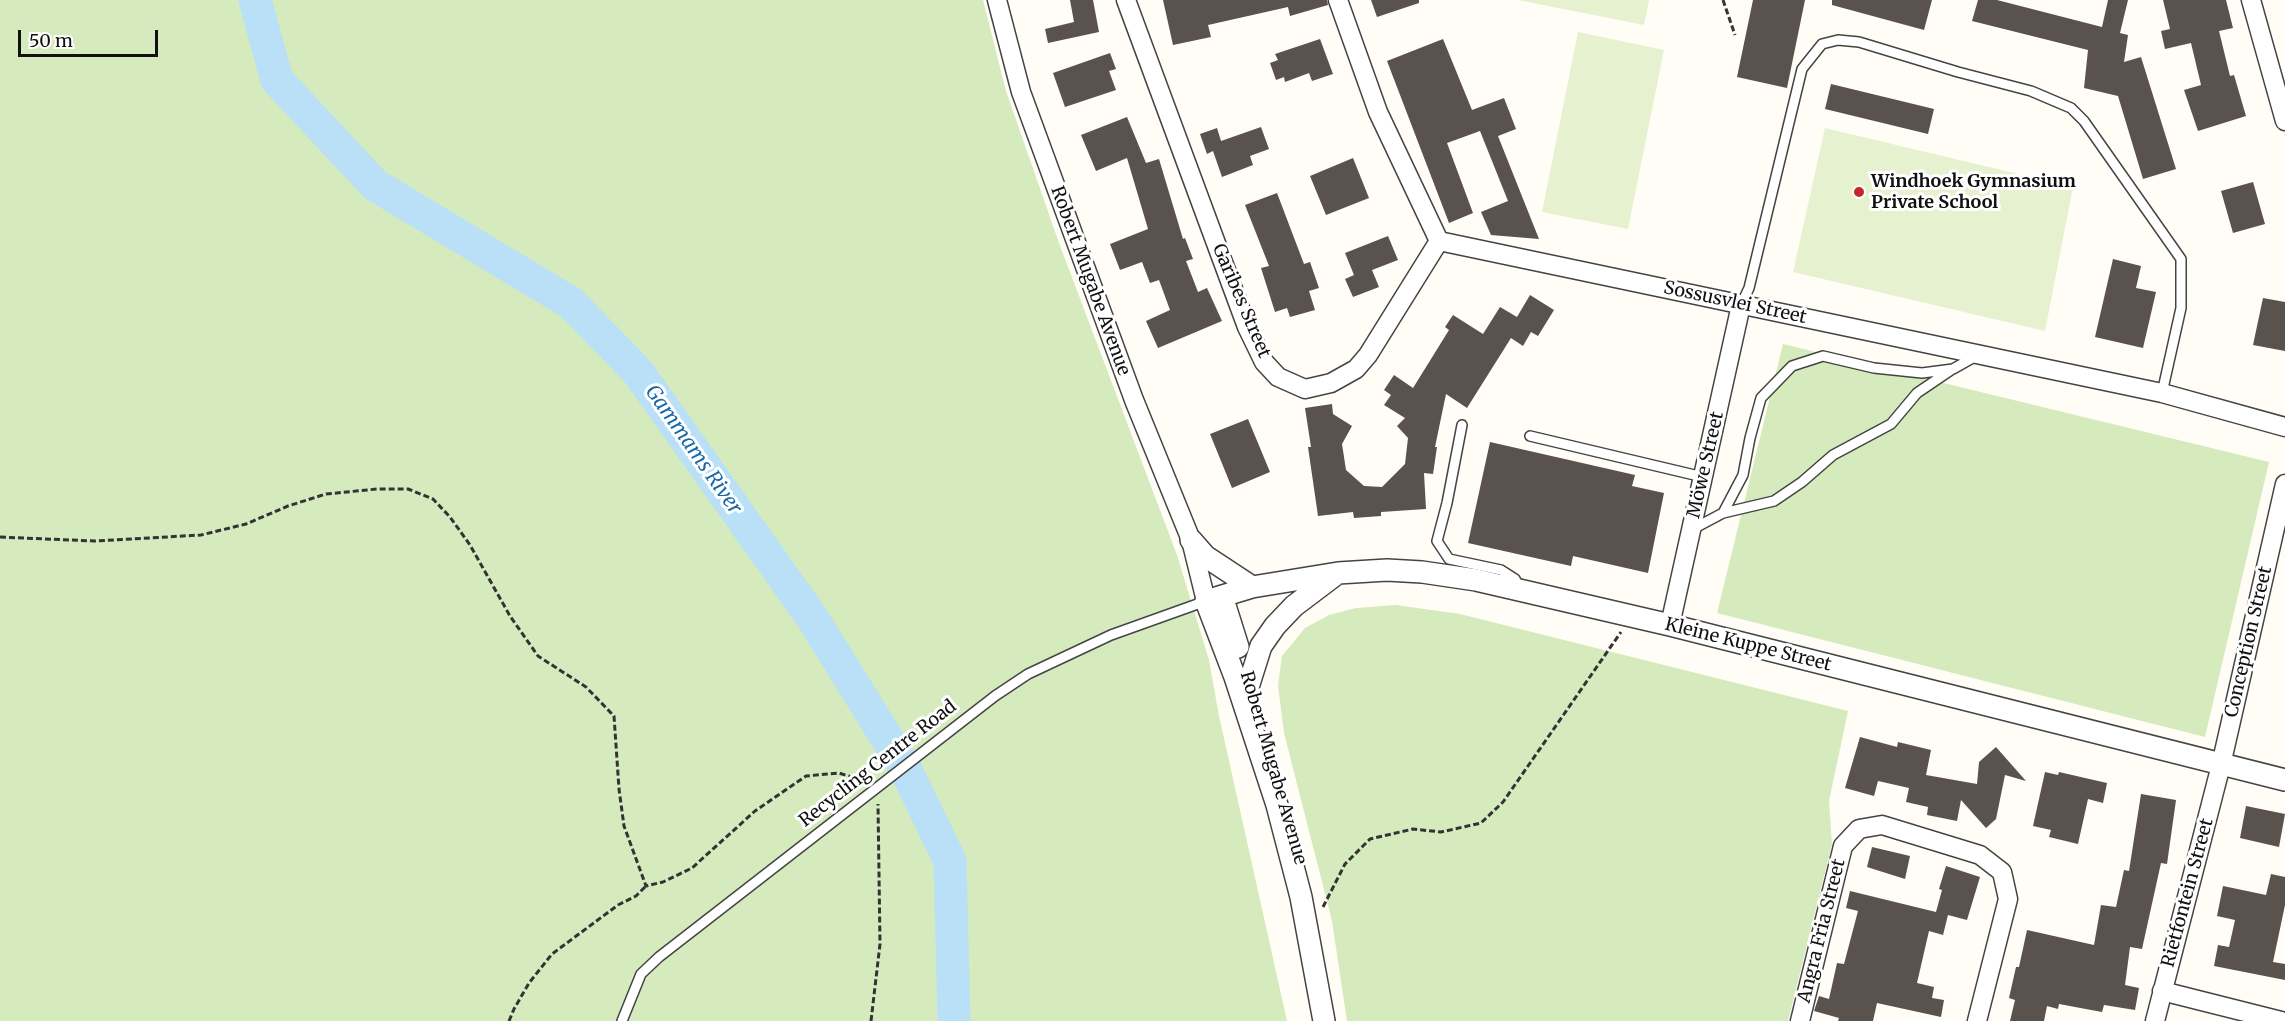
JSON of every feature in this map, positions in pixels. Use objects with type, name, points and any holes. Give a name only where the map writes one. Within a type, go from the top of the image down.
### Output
[{"type":"street","name":"Robert Mugabe Avenue","points":[[998,0],[1021,92],[1134,400],[1249,684],[1282,784],[1316,921],[1336,1021]]},
{"type":"street","name":"Garibes Street","points":[[1126,0],[1247,327],[1264,362],[1278,377],[1305,389],[1330,383],[1356,369],[1368,355],[1438,241]]},
{"type":"street","points":[[1338,0],[1378,111],[1438,241]]},
{"type":"street","points":[[2251,0],[2285,121]]},
{"type":"street","name":"Sossusvlei Street","points":[[1438,241],[2162,393],[2285,426]]},
{"type":"street","name":"Möwe Street","points":[[1670,625],[1741,305]]},
{"type":"street","name":"Conception Street","points":[[2221,765],[2285,484]]},
{"type":"street","points":[[1194,549],[1252,587]]},
{"type":"street","name":"Kleine Kuppe Street","points":[[1214,598],[1252,587],[1338,573],[1387,570],[1422,572],[1476,580],[1631,615],[2285,780]]},
{"type":"street","points":[[1249,684],[1261,646],[1275,626],[1294,606],[1338,573]]},
{"type":"street","name":"Robert Mugabe Avenue","points":[[1214,598],[1239,687],[1277,805],[1301,897],[1324,1021]]},
{"type":"street","name":"Rietfontein Street","points":[[2155,1021],[2221,765]]},
{"type":"street","name":"Angra Fria Street","points":[[1800,1021],[1843,846],[1859,829],[1882,825],[1980,855],[2002,872],[2008,899],[1977,1021]]},
{"type":"street","points":[[2163,991],[2281,1021]]},
{"type":"lane","points":[[1741,305],[1749,288],[1802,69],[1822,44],[1838,40],[1859,42],[1958,72],[2031,90],[2071,108],[2084,121],[2181,259],[2181,308],[2162,393]]},
{"type":"lane","points":[[1691,530],[1724,513],[1774,501],[1802,482],[1833,455],[1891,424],[1917,393],[1978,354]]},
{"type":"lane","points":[[1724,513],[1743,475],[1761,398],[1792,366],[1823,356],[1874,368],[1922,373],[1953,369]]},
{"type":"lane","points":[[1462,424],[1447,503],[1437,541],[1449,559],[1502,570],[1515,579],[1521,591]]},
{"type":"lane","points":[[1530,436],[1703,477]]},
{"type":"lane","name":"Recycling Centre Road","points":[[622,1021],[641,974],[698,925],[960,722],[1028,674],[1111,634],[1214,598]]},
{"type":"path","points":[[1723,0],[1735,34]]},
{"type":"path","points":[[0,537],[95,542],[201,535],[246,524],[288,506],[326,494],[408,489],[433,499],[470,545],[510,616],[538,656],[586,687],[615,716],[624,826],[646,886]]},
{"type":"path","points":[[1316,921],[1345,864],[1370,839],[1413,829],[1441,832],[1481,823],[1503,802],[1608,652],[1631,615]]},
{"type":"path","points":[[509,1021],[529,983],[552,954],[618,905],[636,896],[646,886],[663,882],[692,868],[755,811],[806,776],[839,773],[878,785],[880,944],[871,1021]]},
{"type":"green space","points":[[0,0],[983,0],[1006,91],[1059,243],[1177,555],[1209,660],[1219,716],[1287,1021],[0,1021]]},
{"type":"green space","points":[[1518,0],[1649,0],[1644,25]]},
{"type":"green space","points":[[1578,32],[1664,50],[1628,229],[1542,212]]},
{"type":"green space","points":[[1825,128],[2073,187],[2045,331],[1793,272]]},
{"type":"green space","points":[[1783,344],[2269,462],[2205,737],[1717,613]]},
{"type":"green space","points":[[1396,605],[1460,614],[1848,711],[1829,801],[1832,844],[1788,1021],[1347,1021],[1332,921],[1284,733],[1278,685],[1282,656],[1305,628],[1329,615],[1356,608]]},
{"type":"building","points":[[1070,0],[1093,0],[1099,32],[1048,43],[1045,29],[1074,22]]},
{"type":"building","points":[[1163,0],[1327,0],[1328,5],[1290,16],[1288,7],[1208,25],[1211,37],[1173,45]]},
{"type":"building","points":[[1371,0],[1419,0],[1419,3],[1377,17]]},
{"type":"building","points":[[1753,0],[1805,0],[1787,88],[1737,77]]},
{"type":"building","points":[[1832,0],[1932,0],[1924,30],[1832,5]]},
{"type":"building","points":[[1978,0],[1997,0],[2102,27],[2108,0],[2128,0],[2120,33],[2128,35],[2124,62],[2141,57],[2176,169],[2143,179],[2118,96],[2084,88],[2088,50],[1972,21]]},
{"type":"building","points":[[2163,0],[2226,0],[2233,28],[2219,31],[2230,76],[2234,75],[2246,116],[2198,131],[2184,90],[2201,85],[2191,43],[2165,49],[2161,31],[2170,29]]},
{"type":"building","points":[[1320,39],[1333,74],[1312,81],[1309,73],[1285,82],[1284,77],[1276,80],[1270,63],[1278,60],[1275,54]]},
{"type":"building","points":[[1443,39],[1472,110],[1504,98],[1516,129],[1498,136],[1539,239],[1491,235],[1481,212],[1508,201],[1480,131],[1447,143],[1473,213],[1449,223],[1387,61]]},
{"type":"building","points":[[1110,53],[1116,69],[1109,71],[1116,90],[1065,107],[1053,73]]},
{"type":"building","points":[[1831,84],[1934,109],[1928,134],[1825,109]]},
{"type":"building","points":[[1127,117],[1146,163],[1159,159],[1183,239],[1185,238],[1193,259],[1186,261],[1198,292],[1207,288],[1222,321],[1158,348],[1146,321],[1170,310],[1159,280],[1150,283],[1142,262],[1120,270],[1110,244],[1148,229],[1127,158],[1096,171],[1081,135]]},
{"type":"building","points":[[1261,127],[1269,149],[1250,156],[1253,165],[1222,177],[1213,151],[1207,154],[1200,134],[1217,128],[1221,141]]},
{"type":"building","points":[[1353,158],[1369,198],[1326,215],[1310,176]]},
{"type":"building","points":[[2253,182],[2265,224],[2233,233],[2221,191]]},
{"type":"building","points":[[1277,193],[1304,264],[1310,262],[1319,288],[1309,291],[1315,310],[1290,317],[1287,308],[1275,312],[1261,268],[1269,266],[1245,205]]},
{"type":"building","points":[[1388,236],[1398,260],[1372,270],[1379,287],[1353,297],[1345,279],[1354,275],[1345,253]]},
{"type":"building","points":[[2113,259],[2141,266],[2136,288],[2156,292],[2143,348],[2095,337]]},
{"type":"building","points":[[1530,295],[1554,310],[1538,336],[1531,332],[1523,346],[1511,338],[1467,408],[1446,394],[1435,447],[1437,447],[1433,474],[1424,473],[1426,509],[1381,512],[1381,516],[1354,518],[1353,512],[1318,516],[1305,408],[1332,404],[1333,414],[1352,426],[1342,444],[1346,470],[1364,486],[1382,487],[1405,464],[1408,438],[1397,426],[1405,418],[1384,405],[1391,395],[1384,390],[1394,375],[1413,388],[1449,330],[1445,327],[1453,315],[1483,334],[1500,307],[1517,317]]},
{"type":"building","points":[[2263,298],[2285,302],[2285,351],[2253,345]]},
{"type":"building","points":[[1248,419],[1270,472],[1232,488],[1210,434]]},
{"type":"building","points":[[1490,442],[1635,475],[1632,486],[1664,493],[1648,573],[1573,556],[1571,566],[1468,543]]},
{"type":"building","points":[[1860,737],[1897,747],[1898,742],[1931,750],[1926,775],[1977,784],[1979,762],[1996,747],[2026,781],[2005,775],[1996,819],[1986,828],[1961,800],[1957,821],[1927,815],[1928,807],[1906,802],[1909,788],[1878,781],[1874,796],[1845,788]]},
{"type":"building","points":[[2045,772],[2058,775],[2059,772],[2107,783],[2103,803],[2088,799],[2078,844],[2049,837],[2051,830],[2033,826]]},
{"type":"building","points":[[2141,794],[2176,800],[2167,864],[2161,863],[2142,949],[2130,947],[2125,985],[2139,988],[2135,1010],[2104,1005],[2102,1012],[2059,1004],[2058,1009],[2047,1006],[2044,1021],[2010,1021],[2015,1000],[2009,998],[2027,930],[2094,945],[2101,905],[2116,907],[2124,870],[2129,871]]},
{"type":"building","points":[[2246,806],[2285,814],[2279,847],[2240,838]]},
{"type":"building","points":[[1872,847],[1910,856],[1905,879],[1867,867]]},
{"type":"building","points":[[1946,866],[1980,877],[1967,920],[1948,915],[1943,935],[1929,931],[1917,983],[1934,987],[1932,998],[1944,1000],[1941,1017],[1877,1003],[1873,1021],[1838,1021],[1839,1018],[1814,1011],[1819,996],[1829,999],[1837,963],[1844,964],[1858,911],[1846,908],[1850,891],[1936,912],[1942,890],[1939,889]]},
{"type":"building","points":[[2271,874],[2285,877],[2285,905],[2273,962],[2285,964],[2285,980],[2214,966],[2218,945],[2229,947],[2235,920],[2217,916],[2223,886],[2266,895]]},
{"type":"waterway","name":"Gammams River","points":[[255,0],[277,80],[375,185],[571,303],[638,372],[813,619],[904,766],[950,861],[954,1021]]},
{"type":"place","name":"Windhoek Gymnasium Private School","points":[[1859,192]]}]
